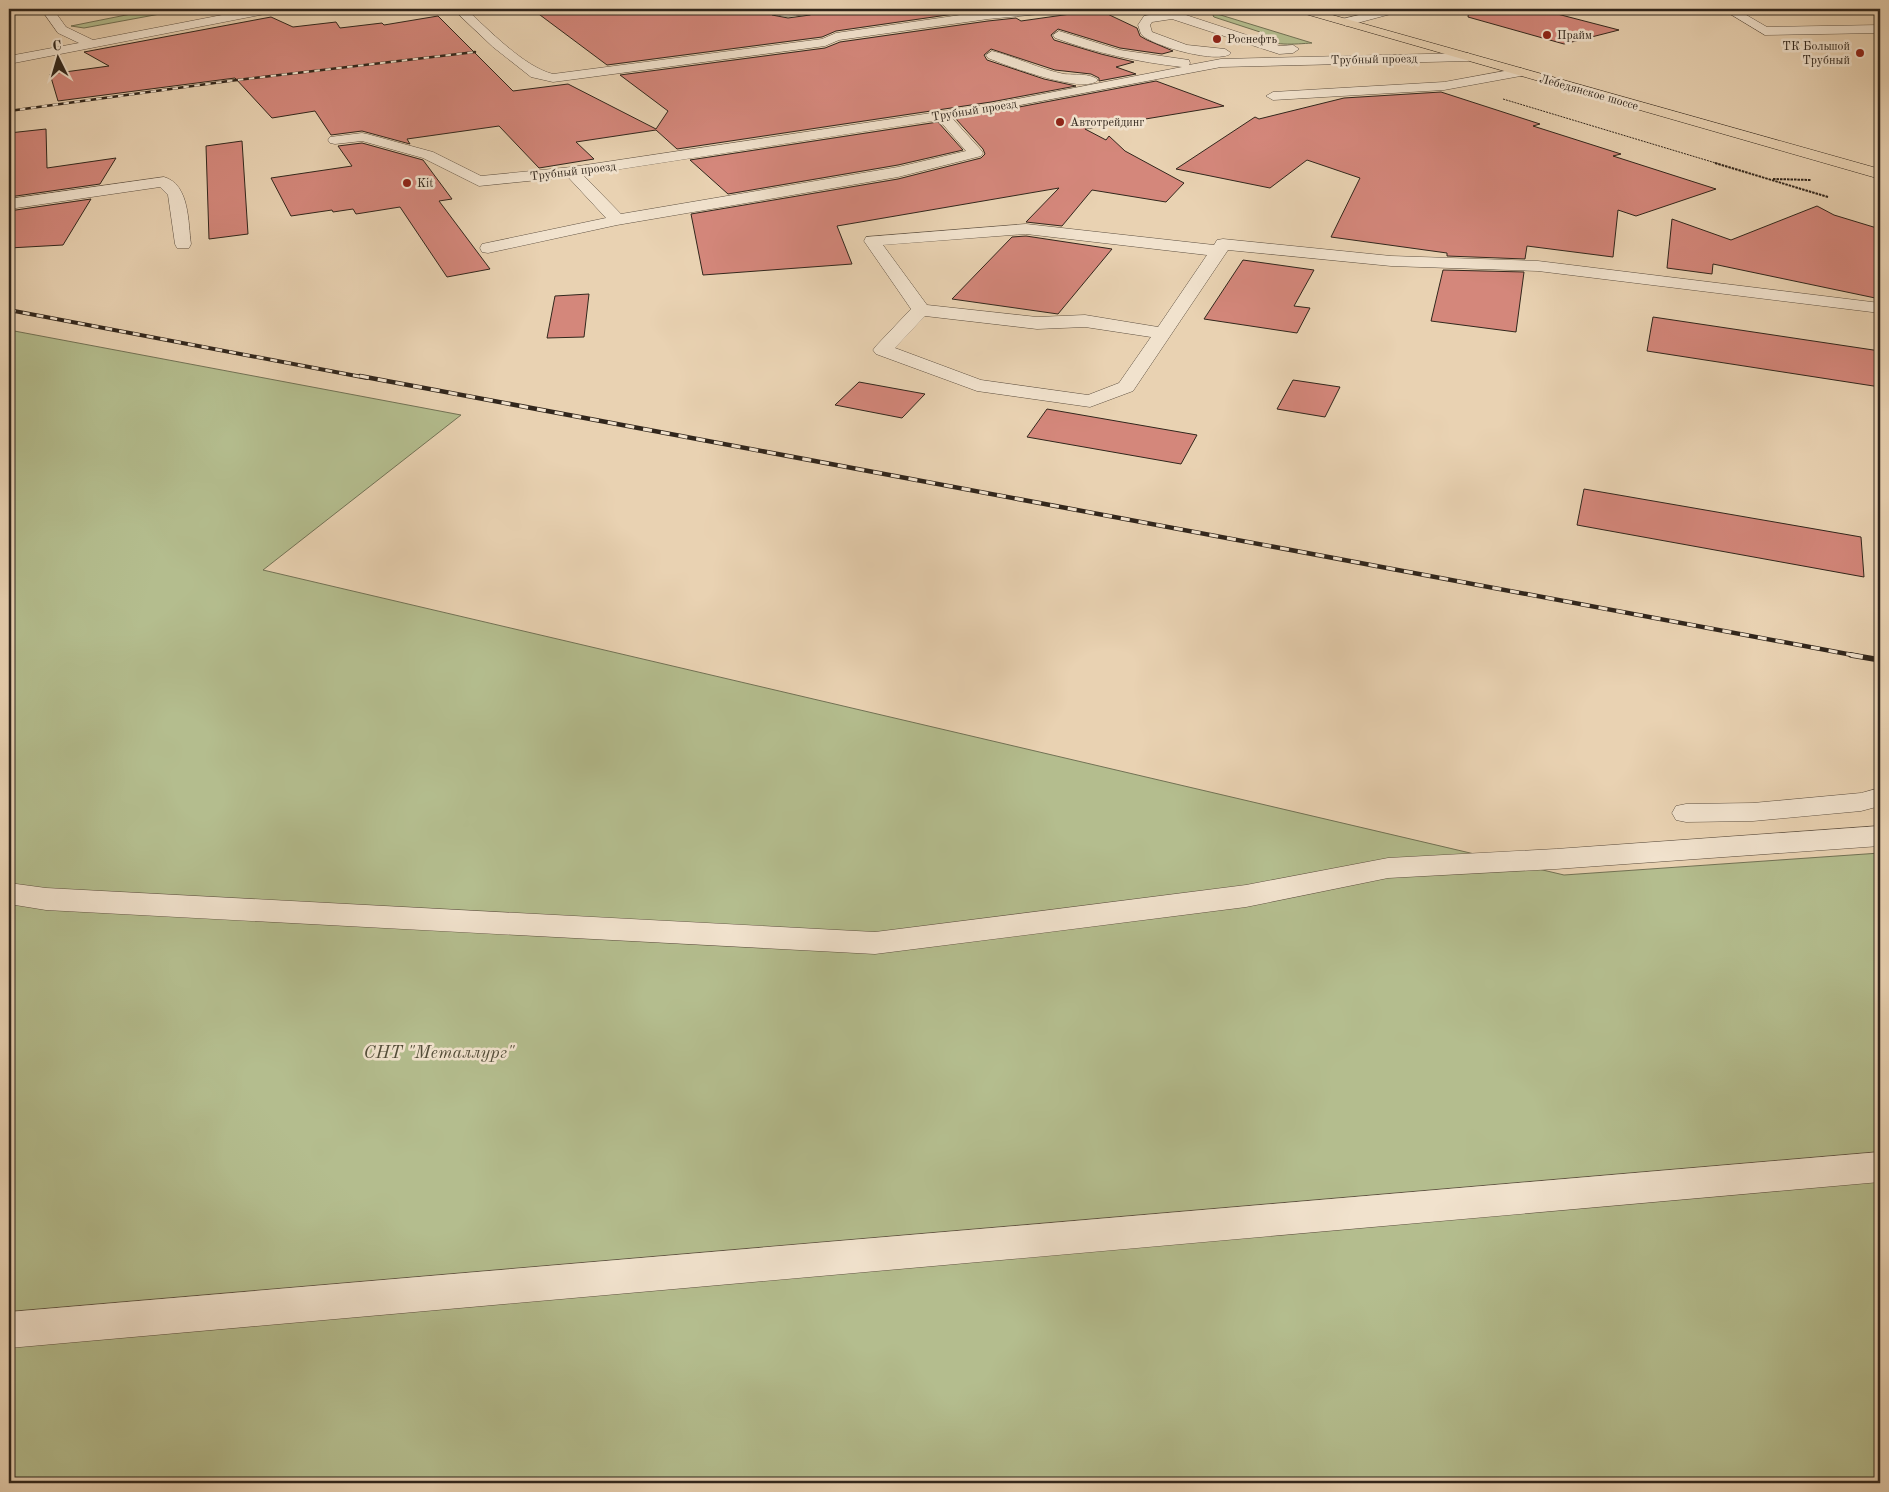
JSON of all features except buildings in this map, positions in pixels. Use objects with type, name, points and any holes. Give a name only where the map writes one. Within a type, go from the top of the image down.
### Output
[{"type":"main road","name":"Лебедянское шоссе","points":[[1299,9],[1880,174]]},
{"type":"street","points":[[46,9],[62,30],[92,44]]},
{"type":"street","points":[[9,60],[270,9]]},
{"type":"street","points":[[459,9],[497,44],[536,74],[553,78],[825,42],[836,38],[988,15],[1051,9]]},
{"type":"street","points":[[779,13],[812,9]]},
{"type":"street","points":[[1195,9],[1148,20],[1144,25],[1147,34],[1169,45],[1188,50],[1238,54],[1307,47]]},
{"type":"street","points":[[1346,22],[1398,9]]},
{"type":"street","points":[[1728,9],[1765,31],[1880,29]]},
{"type":"street","points":[[1173,15],[1279,50]]},
{"type":"street","points":[[1059,35],[1091,48],[1168,61],[1210,65]]},
{"type":"street","points":[[1362,42],[1400,38]]},
{"type":"street","points":[[992,55],[1030,70],[1052,76],[1080,80],[1121,77],[1168,61]]},
{"type":"street","name":"Трубный проезд","points":[[335,140],[362,137],[428,155],[479,181],[572,172],[943,116],[1122,84],[1221,63],[1468,57]]},
{"type":"street","points":[[1273,96],[1454,85],[1521,72]]},
{"type":"street","points":[[488,248],[617,220],[898,172],[976,153],[943,116]]},
{"type":"street","points":[[572,172],[617,220]]},
{"type":"street","points":[[9,204],[164,182],[176,194],[183,244]]},
{"type":"street","points":[[1162,333],[1085,321],[1037,323],[921,310],[872,242],[1026,229],[1218,251]]},
{"type":"street","points":[[921,310],[883,350],[977,385],[1090,401],[1126,387],[1223,244],[1392,261],[1538,266],[1880,308]]},
{"type":"street","points":[[1686,812],[1753,812],[1861,802],[1880,798]]},
{"type":"street","points":[[9,894],[46,899],[875,943],[1246,896],[1388,868],[1556,859],[1880,836]]},
{"type":"street","points":[[9,1330],[1880,1167]]},
{"type":"path","points":[[1454,85],[1828,197]]},
{"type":"green space","points":[[156,9],[187,9],[84,28],[71,26]]},
{"type":"green space","points":[[1214,13],[1312,43],[1284,44],[1270,42],[1258,36],[1260,32],[1214,17]]},
{"type":"green space","name":"СНТ \"Металлург\"","points":[[9,330],[461,415],[263,570],[1564,875],[1880,853],[1880,1483],[9,1483]]},
{"type":"railway","points":[[9,111],[229,81],[475,52]]},
{"type":"railway","points":[[9,310],[367,378]]},
{"type":"railway","points":[[360,376],[1858,656]]},
{"type":"railway","points":[[1851,655],[1880,660]]},
{"type":"place","name":"Прайм","points":[[1547,35]]},
{"type":"place","name":"Роснефть","points":[[1217,39]]},
{"type":"place","name":"ТК Большой Трубный","points":[[1860,53]]},
{"type":"place","name":"Автотрейдинг","points":[[1060,122]]},
{"type":"place","name":"Kit","points":[[407,183]]}]
